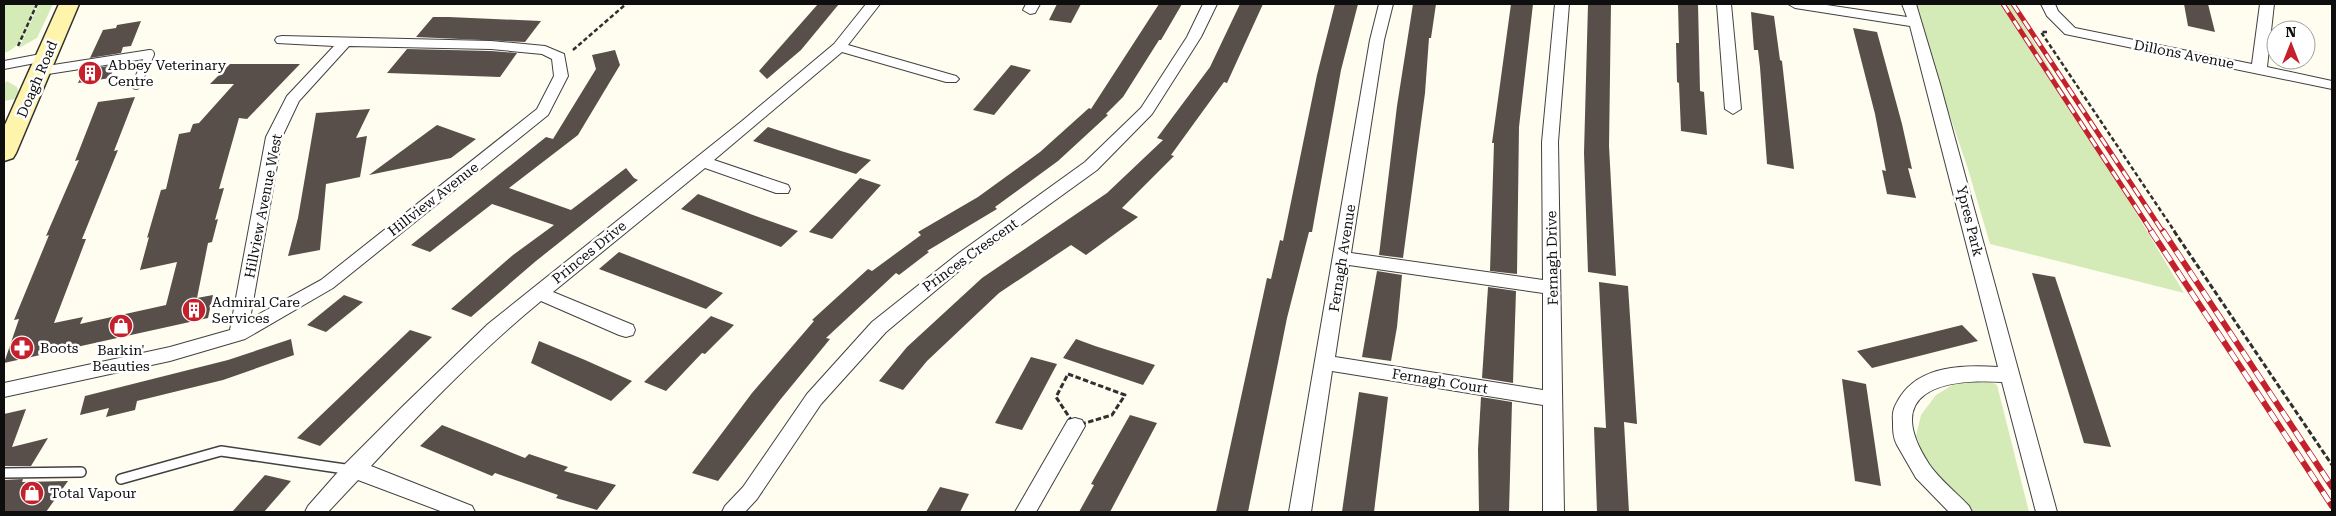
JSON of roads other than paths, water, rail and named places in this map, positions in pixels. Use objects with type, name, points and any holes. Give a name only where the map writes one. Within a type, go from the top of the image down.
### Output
[{"type":"main road","name":"Doagh Road","points":[[4,154],[68,4]]},
{"type":"street","name":"Princes Drive","points":[[315,512],[352,470],[494,329],[702,162],[839,47],[873,4]]},
{"type":"street","name":"Princes Crescent","points":[[732,512],[750,493],[814,399],[879,327],[901,307],[965,257],[1091,166],[1147,111],[1194,37],[1210,4]]},
{"type":"street","name":"Fernagh Avenue","points":[[1300,512],[1377,40],[1386,4]]},
{"type":"street","name":"Fernagh Drive","points":[[1554,512],[1550,142],[1562,4]]},
{"type":"street","points":[[1724,4],[1733,109]]},
{"type":"street","points":[[1795,4],[1916,23]]},
{"type":"street","name":"Ypres Park","points":[[1909,4],[1916,23],[2003,346],[2008,375],[2047,512]]},
{"type":"street","name":"Dillons Avenue","points":[[2048,4],[2052,13],[2070,30],[2332,85]]},
{"type":"street","points":[[2259,70],[2267,4]]},
{"type":"street","points":[[282,40],[345,42]]},
{"type":"street","name":"Hillview Avenue","points":[[4,390],[170,354],[238,334],[327,284],[543,112],[561,76],[559,57],[545,50],[491,45],[345,42]]},
{"type":"street","name":"Hillview Avenue West","points":[[238,334],[274,137],[292,99],[345,42]]},
{"type":"street","points":[[839,47],[951,79]]},
{"type":"street","points":[[4,65],[43,64]]},
{"type":"street","points":[[702,162],[782,189]]},
{"type":"street","points":[[1341,258],[1552,288]]},
{"type":"street","points":[[539,293],[626,330]]},
{"type":"street","name":"Fernagh Court","points":[[1325,363],[1554,399]]},
{"type":"street","points":[[1962,512],[1923,472],[1904,439],[1902,411],[1916,391],[1940,378],[1971,372],[2008,375]]},
{"type":"street","points":[[1025,512],[1074,426]]},
{"type":"street","points":[[352,470],[371,474],[465,512]]},
{"type":"lane","points":[[43,64],[150,54],[136,84]]},
{"type":"lane","points":[[121,479],[221,451],[352,470]]},
{"type":"lane","points":[[4,473],[81,472]]},
{"type":"railway","points":[[2003,4],[2152,232]]},
{"type":"railway","points":[[2013,4],[2163,232]]},
{"type":"railway","points":[[2151,231],[2332,506]]},
{"type":"railway","points":[[2163,231],[2332,487]]},
{"type":"place","name":"Abbey Veterinary Centre","points":[[90,73]]},
{"type":"place","name":"Admiral Care Services","points":[[194,310]]},
{"type":"place","name":"Barkin' Beauties","points":[[121,326]]},
{"type":"place","name":"Boots","points":[[22,348]]},
{"type":"place","name":"Total Vapour","points":[[32,493]]}]
